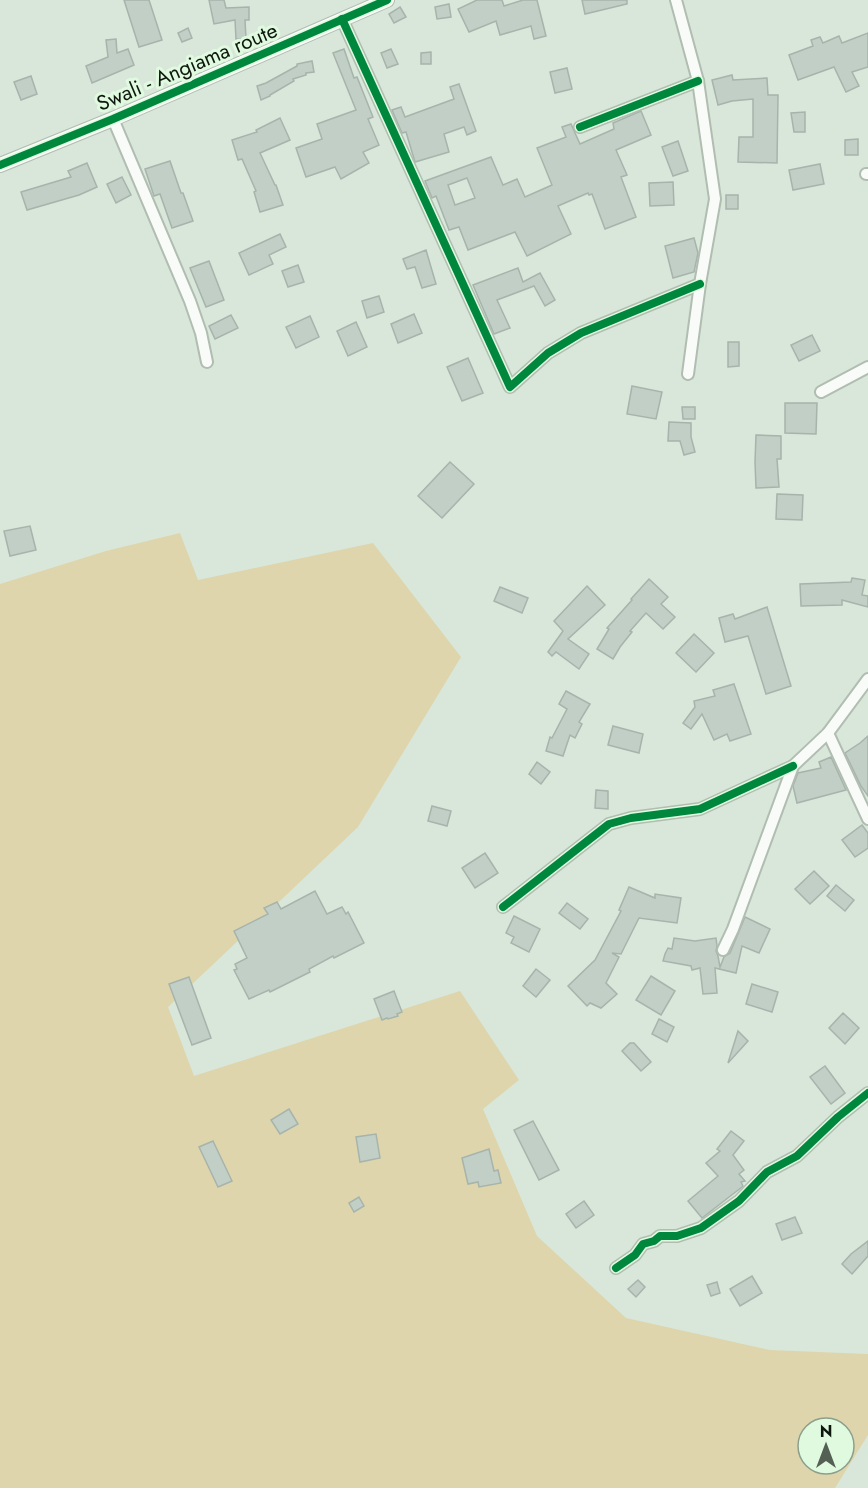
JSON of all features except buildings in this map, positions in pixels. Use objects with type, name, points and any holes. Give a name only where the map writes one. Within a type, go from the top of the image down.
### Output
[{"type":"street","name":"Swali - Angiama route","points":[[0,165],[387,0]]},
{"type":"street","points":[[676,0],[698,81],[715,199],[700,284],[688,374]]},
{"type":"street","points":[[342,18],[510,387],[548,353],[581,333],[700,284]]},
{"type":"street","points":[[580,127],[698,81]]},
{"type":"street","points":[[112,119],[190,301],[201,333],[207,362]]},
{"type":"street","points":[[820,392],[868,367]]},
{"type":"street","points":[[503,907],[609,824],[631,818],[700,809],[793,766],[828,732],[868,679]]},
{"type":"street","points":[[828,732],[868,819]]},
{"type":"street","points":[[723,950],[733,929],[793,766]]},
{"type":"street","points":[[616,1268],[635,1255],[643,1244],[654,1241],[660,1236],[677,1236],[701,1228],[739,1201],[767,1172],[797,1156],[838,1117],[868,1094]]},
{"type":"shaded area","points":[[180,533],[198,580],[373,543],[461,657],[358,827],[168,1007],[194,1076],[460,991],[519,1080],[483,1109],[537,1236],[626,1318],[770,1350],[868,1354],[868,1435],[856,1454],[856,1416],[796,1416],[796,1476],[842,1476],[835,1488],[0,1488],[0,584],[106,551]]},
{"type":"cycle path","points":[[0,165],[113,119],[387,0]]},
{"type":"cycle path","points":[[342,19],[510,387],[548,353],[581,333],[700,284]]},
{"type":"cycle path","points":[[580,127],[698,81]]},
{"type":"cycle path","points":[[503,907],[609,824],[631,818],[700,809],[793,766]]},
{"type":"cycle path","points":[[616,1268],[635,1255],[643,1244],[654,1241],[660,1236],[677,1236],[701,1228],[739,1201],[767,1172],[797,1156],[838,1117],[868,1093]]}]
